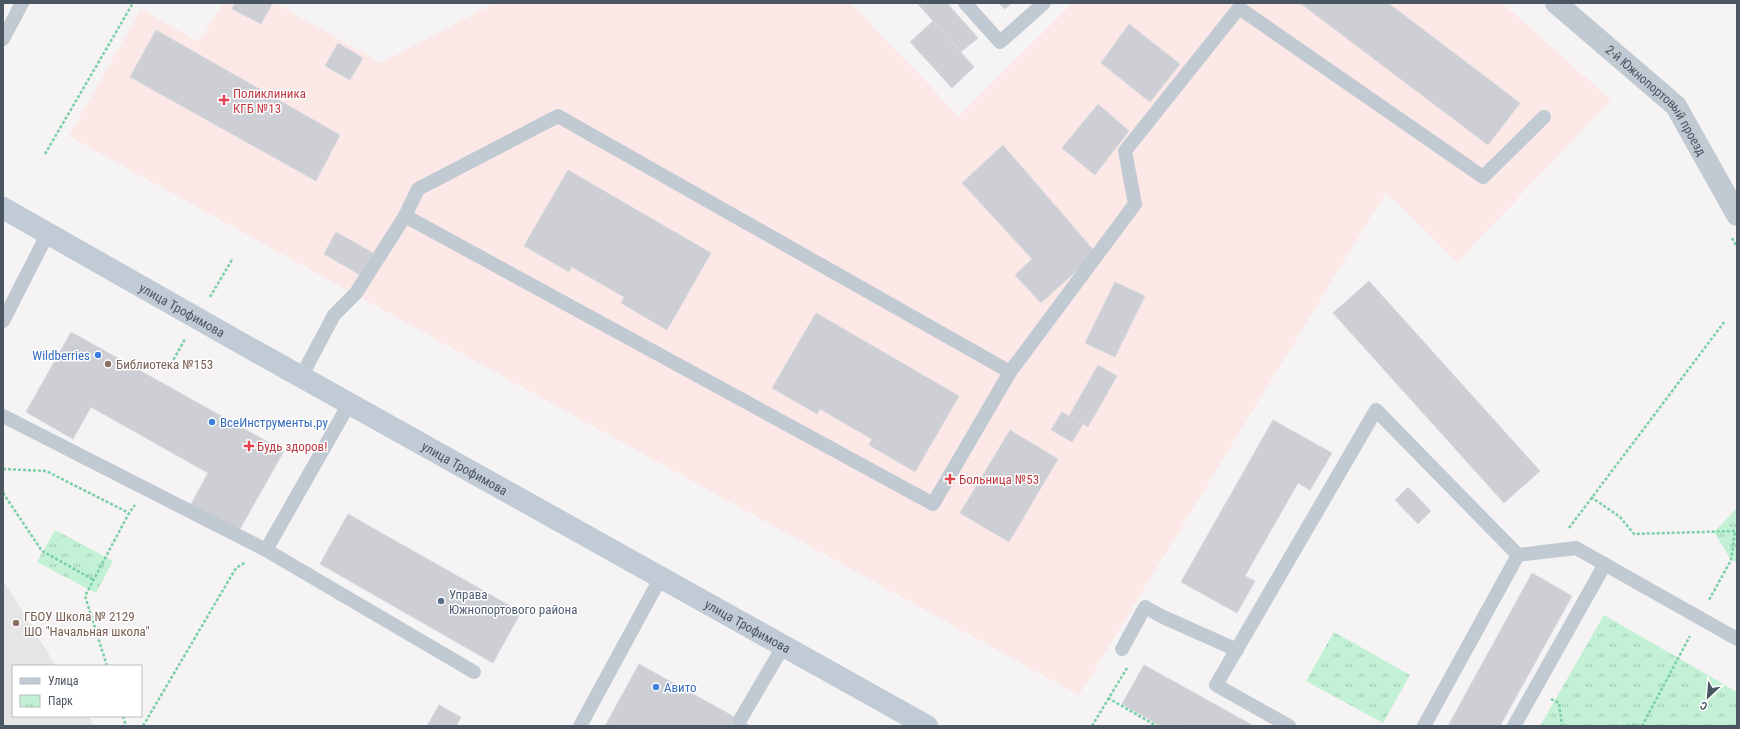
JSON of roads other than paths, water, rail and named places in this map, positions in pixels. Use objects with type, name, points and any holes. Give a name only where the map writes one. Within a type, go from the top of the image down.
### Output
[{"type":"main road","name":"улица Трофимова","points":[[3,208],[349,404],[928,726]]},
{"type":"street","name":"2-й Южнопортовый проезд","points":[[1556,3],[1676,106],[1733,224]]},
{"type":"lane","points":[[3,39],[22,3]]},
{"type":"lane","points":[[965,3],[1000,42],[1044,3]]},
{"type":"lane","points":[[405,216],[934,504],[1010,372],[1135,204],[1125,151],[1239,8],[1483,177],[1544,117]]},
{"type":"lane","points":[[301,377],[334,315],[356,293],[405,216],[418,189],[558,116],[1010,372]]},
{"type":"lane","points":[[3,321],[48,233]]},
{"type":"lane","points":[[266,550],[349,404]]},
{"type":"lane","points":[[1289,726],[1216,685],[1376,410],[1518,555]]},
{"type":"lane","points":[[3,416],[266,550],[474,672]]},
{"type":"lane","points":[[1518,555],[1576,548],[1737,639]]},
{"type":"lane","points":[[1424,726],[1518,555]]},
{"type":"lane","points":[[1514,726],[1605,564]]},
{"type":"lane","points":[[580,726],[661,577]]},
{"type":"lane","points":[[1122,649],[1145,607],[1161,616],[1237,650]]},
{"type":"lane","points":[[740,720],[784,645]]},
{"type":"place","name":"Поликлиника КГБ №13","points":[[224,100]]},
{"type":"place","name":"Wildberries","points":[[98,355]]},
{"type":"place","name":"Библиотека №153","points":[[108,364]]},
{"type":"place","name":"ВсеИнструменты.ру","points":[[212,422]]},
{"type":"place","name":"Будь здоров!","points":[[249,446]]},
{"type":"place","name":"Больница №53","points":[[950,479]]},
{"type":"place","name":"Управа Южнопортового района","points":[[441,601]]},
{"type":"place","name":"ГБОУ Школа № 2129 ШО \"Начальная школа\"","points":[[16,623]]},
{"type":"place","name":"Авито","points":[[656,687]]}]
